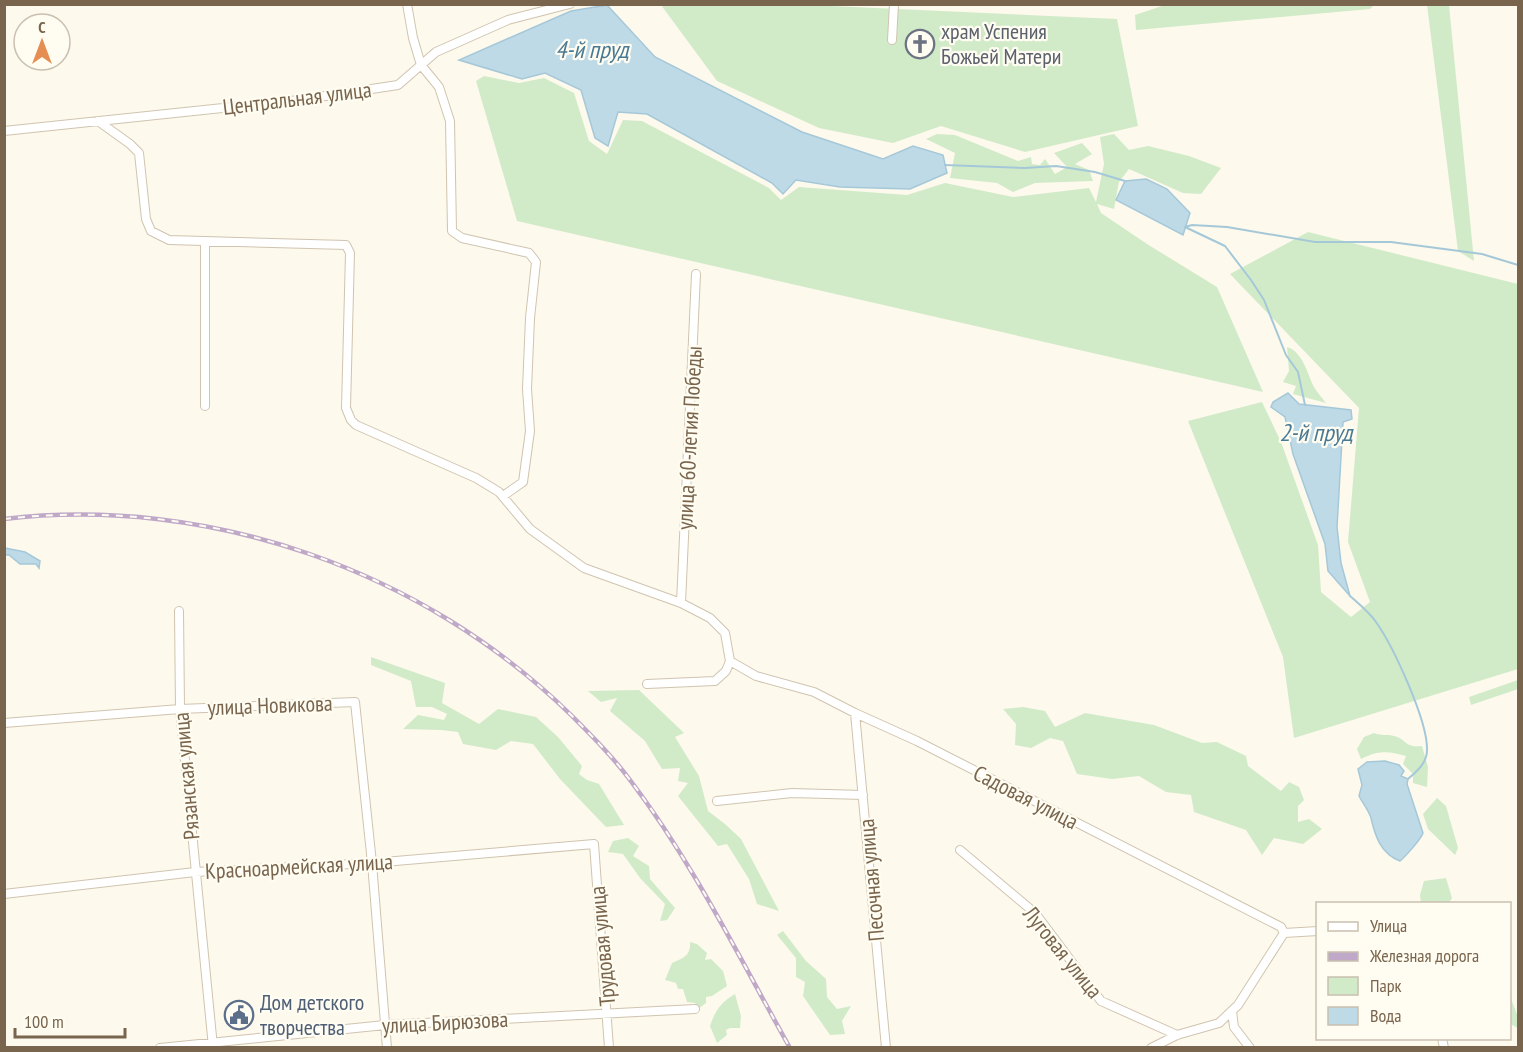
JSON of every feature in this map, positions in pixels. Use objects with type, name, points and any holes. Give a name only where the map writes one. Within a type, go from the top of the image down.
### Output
[{"type":"street","points":[[407,4],[421,65],[439,87],[450,121],[452,231],[462,238],[529,253],[536,262],[530,318],[527,389],[530,431],[525,469],[523,482],[502,496]]},
{"type":"street","name":"Центральная улица","points":[[4,131],[299,100],[398,85],[436,52],[508,20],[570,4]]},
{"type":"street","points":[[892,40],[894,4]]},
{"type":"street","points":[[98,121],[139,153],[146,219],[151,231],[169,240],[346,245],[350,253],[346,408],[356,425],[476,478],[499,492],[530,529],[585,568],[681,603],[710,618],[725,633],[730,661],[726,671],[715,681],[647,684]]},
{"type":"street","points":[[205,241],[205,406]]},
{"type":"street","name":"улица 60-летия Победы","points":[[681,603],[696,274]]},
{"type":"street","name":"Рязанская улица","points":[[179,611],[180,709],[212,1045]]},
{"type":"street","name":"Садовая улица","points":[[730,661],[756,676],[814,692],[917,741],[1281,927],[1284,933]]},
{"type":"street","name":"улица Новикова","points":[[4,723],[180,709],[355,702],[372,863]]},
{"type":"street","name":"Песочная улица","points":[[855,713],[886,1047]]},
{"type":"street","points":[[717,801],[792,793],[863,795]]},
{"type":"street","name":"Красноармейская улица","points":[[4,894],[195,872],[372,863],[594,844]]},
{"type":"street","name":"Трудовая улица","points":[[594,844],[609,1047]]},
{"type":"street","name":"Луговая улица","points":[[960,850],[1035,913],[1101,1001],[1177,1035]]},
{"type":"street","points":[[372,863],[387,1047]]},
{"type":"street","points":[[1151,1047],[1177,1035],[1219,1023],[1238,1005],[1284,933],[1316,931]]},
{"type":"street","name":"улица Бирюзова","points":[[160,1047],[212,1045],[385,1025],[695,1009]]},
{"type":"street","points":[[1232,1011],[1234,1027],[1250,1047]]},
{"type":"green space","points":[[661,5],[810,5],[1117,19],[1138,126],[1025,152],[941,126],[893,143],[819,128],[717,81]]},
{"type":"green space","points":[[1165,5],[1374,5],[1370,9],[1136,30],[1135,15]]},
{"type":"green space","points":[[1427,5],[1449,5],[1474,261],[1458,251]]},
{"type":"green space","points":[[484,76],[519,83],[544,78],[574,93],[589,141],[607,154],[623,120],[642,121],[769,188],[781,200],[799,187],[907,195],[945,183],[1013,197],[1089,188],[1096,202],[1104,164],[1100,137],[1114,134],[1129,150],[1148,146],[1189,156],[1221,168],[1201,194],[1183,193],[1129,169],[1119,182],[1114,209],[1097,204],[1101,213],[1217,287],[1263,392],[517,221],[476,81]]},
{"type":"green space","points":[[937,134],[955,135],[1018,161],[1031,157],[1032,164],[1040,165],[1045,159],[1055,174],[1067,167],[1054,153],[1082,143],[1092,154],[1075,164],[1089,170],[1093,181],[1035,183],[1013,192],[997,183],[950,178],[955,153],[926,139]]},
{"type":"green space","points":[[1308,232],[1518,284],[1518,669],[1294,738],[1283,657],[1188,421],[1262,402],[1281,442],[1318,545],[1321,592],[1351,617],[1370,602],[1348,542],[1359,408],[1230,274]]},
{"type":"green space","points":[[1287,347],[1301,358],[1314,387],[1326,403],[1293,394],[1296,386],[1283,382],[1289,371]]},
{"type":"green space","points":[[371,657],[445,683],[442,703],[479,724],[498,709],[536,717],[558,737],[582,766],[579,774],[599,784],[624,825],[606,827],[560,779],[533,744],[511,741],[496,750],[463,744],[458,732],[403,729],[418,715],[444,720],[447,714],[432,707],[416,707],[411,681],[371,665]]},
{"type":"green space","points":[[1518,680],[1518,689],[1471,705],[1469,697]]},
{"type":"green space","points":[[639,690],[684,733],[675,737],[699,776],[708,811],[741,839],[779,911],[757,904],[749,879],[727,844],[718,846],[678,796],[688,783],[678,781],[680,768],[662,769],[645,741],[610,711],[617,698],[601,702],[588,691]]},
{"type":"green space","points":[[1023,707],[1045,711],[1055,727],[1085,713],[1154,725],[1202,743],[1217,742],[1246,756],[1248,766],[1281,791],[1289,782],[1299,787],[1304,800],[1298,806],[1298,822],[1309,819],[1322,829],[1303,844],[1274,838],[1262,855],[1246,830],[1194,812],[1191,795],[1166,792],[1139,776],[1112,779],[1077,774],[1063,741],[1050,738],[1031,748],[1015,745],[1016,724],[1003,709]]},
{"type":"green space","points":[[1374,733],[1392,735],[1409,745],[1422,746],[1428,767],[1427,787],[1413,783],[1413,774],[1403,764],[1406,756],[1383,752],[1361,759],[1357,749],[1364,737]]},
{"type":"green space","points":[[1437,798],[1446,806],[1458,848],[1455,855],[1428,829],[1423,814]]},
{"type":"green space","points":[[628,838],[639,846],[633,856],[649,866],[650,879],[675,908],[667,920],[660,921],[665,904],[640,878],[623,854],[608,852],[613,841]]},
{"type":"green space","points":[[1446,878],[1452,898],[1450,902],[1421,902],[1420,895],[1424,881]]},
{"type":"green space","points":[[783,931],[806,961],[826,979],[827,997],[837,1009],[851,1006],[842,1021],[845,1034],[830,1035],[803,996],[805,982],[796,977],[796,958],[777,935]]},
{"type":"green space","points":[[690,942],[697,944],[707,953],[705,960],[711,959],[723,971],[727,986],[712,996],[706,997],[706,1003],[699,1008],[695,1003],[687,1002],[683,989],[678,989],[676,983],[665,980],[672,963],[688,953]]},
{"type":"green space","points":[[735,994],[741,1016],[740,1028],[726,1030],[727,1035],[717,1043],[710,1026],[716,1011]]},
{"type":"green space","points":[[1511,999],[1518,1017],[1518,1028],[1511,1024]]},
{"type":"water","name":"4-й пруд","points":[[607,5],[655,57],[802,132],[883,159],[913,146],[943,155],[947,173],[910,189],[840,187],[796,180],[783,194],[772,183],[647,114],[618,112],[608,146],[595,138],[581,90],[545,73],[522,79],[459,60],[571,11]]},
{"type":"water","points":[[1146,179],[1167,189],[1190,213],[1183,235],[1116,200],[1125,181]]},
{"type":"water","name":"2-й пруд","points":[[1288,393],[1299,404],[1351,410],[1352,419],[1343,422],[1337,527],[1341,563],[1350,596],[1328,571],[1325,544],[1293,454],[1285,417],[1271,407],[1273,402]]},
{"type":"water","points":[[5,548],[25,552],[40,561],[39,568],[36,564],[20,564],[9,555],[5,555]]},
{"type":"water","points":[[1385,761],[1399,765],[1404,771],[1401,776],[1408,779],[1407,784],[1423,833],[1400,861],[1388,854],[1380,844],[1370,815],[1359,796],[1362,785],[1358,769],[1367,762]]},
{"type":"waterway","points":[[945,165],[1025,168],[1056,166],[1095,172],[1125,181]]},
{"type":"waterway","points":[[1185,227],[1192,225],[1227,227],[1315,242],[1391,242],[1482,254],[1518,265]]},
{"type":"waterway","points":[[1185,227],[1225,246],[1251,280],[1264,300],[1286,355],[1298,372],[1305,405]]},
{"type":"waterway","points":[[1350,596],[1370,615],[1383,633],[1400,665],[1422,721],[1427,755],[1421,766],[1408,779]]},
{"type":"railway","points":[[4,519],[81,515],[159,519],[235,532],[310,554],[381,583],[449,620],[513,664],[571,715],[623,771],[695,877],[790,1048]]},
{"type":"place","name":"храм Успения Божьей Матери","points":[[920,44]]},
{"type":"place","name":"Дом детского творчества","points":[[239,1015]]}]
